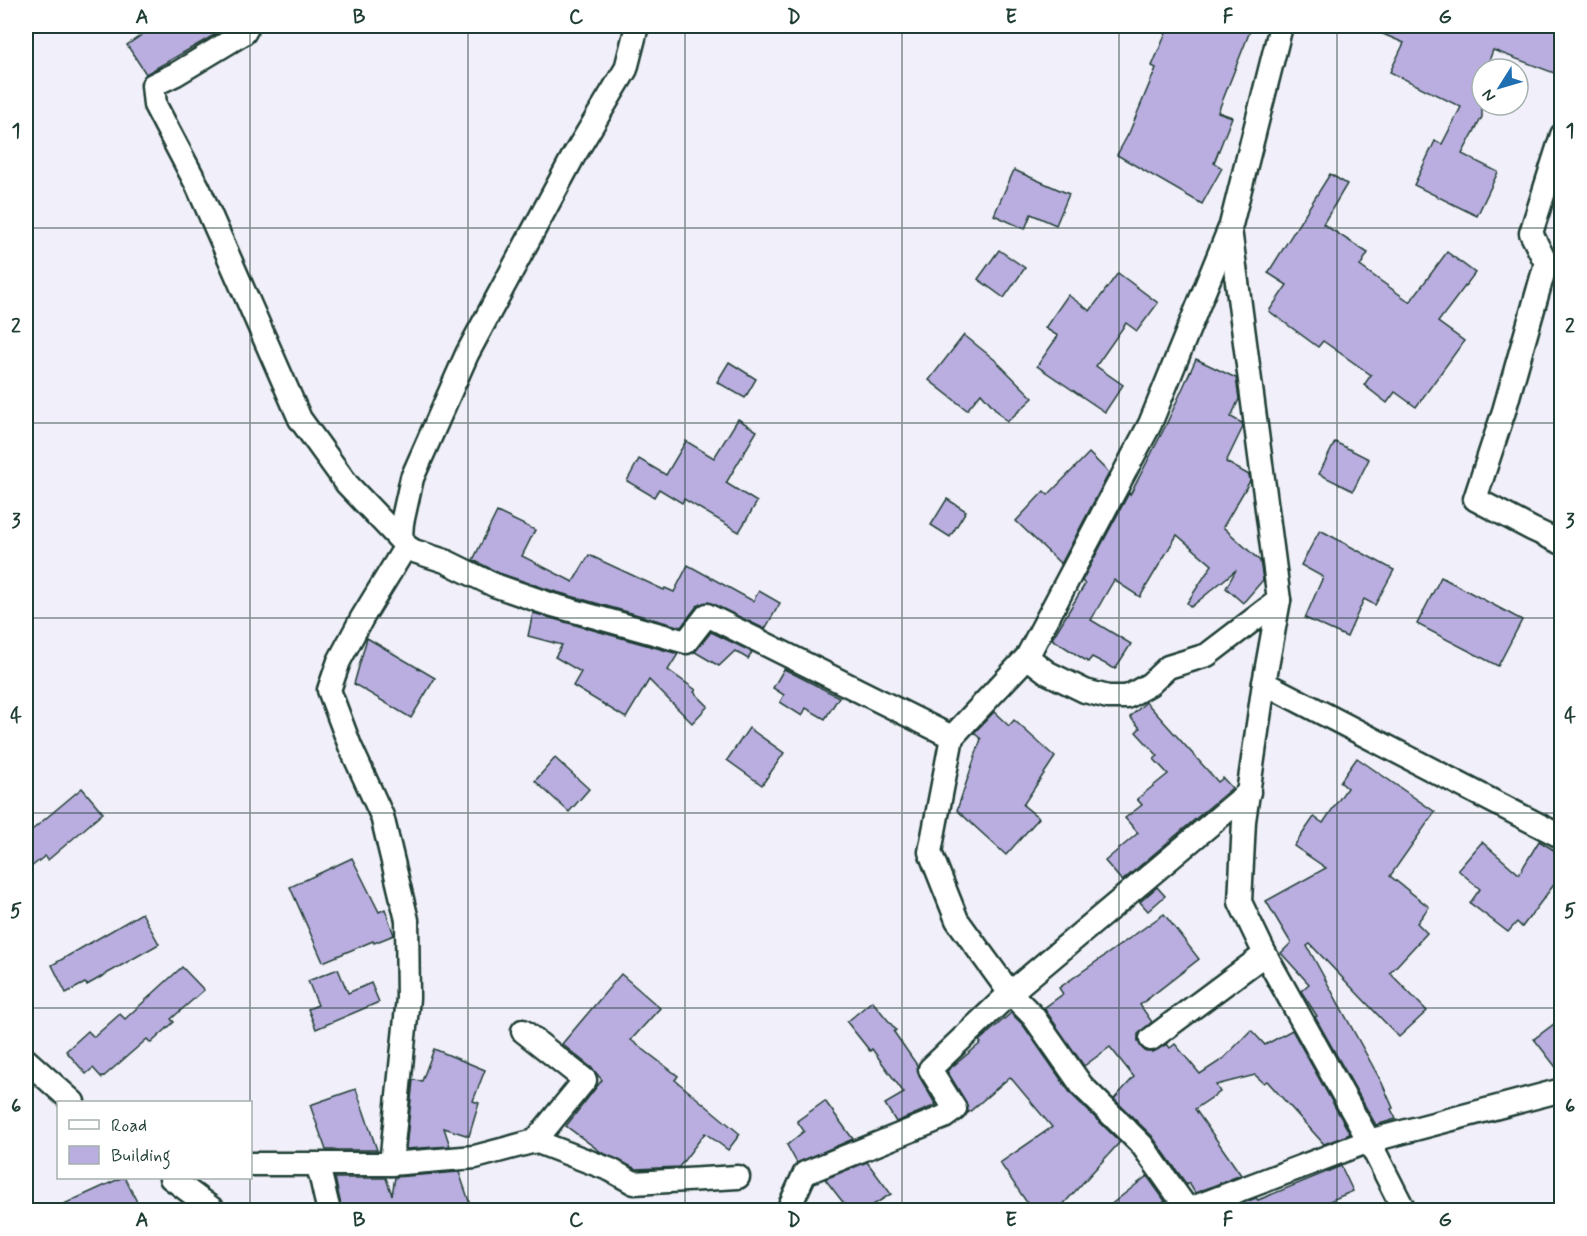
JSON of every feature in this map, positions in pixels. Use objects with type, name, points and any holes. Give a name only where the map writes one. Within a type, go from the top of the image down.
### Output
[{"type":"street","points":[[248,26],[244,33],[176,74],[153,85],[155,105],[198,187],[300,419],[347,484],[405,543],[414,551],[445,561],[494,585],[549,604],[686,642],[706,615],[952,737]]},
{"type":"street","points":[[405,543],[401,536],[402,523],[412,478],[467,354],[573,158],[626,69],[637,26]]},
{"type":"street","points":[[1281,26],[1230,229],[1150,424],[1027,657],[952,737],[930,852],[957,920],[1010,993],[1034,1016],[1082,1086],[1142,1145],[1187,1210],[1369,1141],[1562,1090]]},
{"type":"street","points":[[1562,135],[1531,233],[1552,274],[1475,499],[1532,530],[1562,543]]},
{"type":"street","points":[[1230,229],[1279,600],[1264,683],[1244,821],[1240,902],[1265,954],[1369,1141],[1404,1210]]},
{"type":"street","points":[[391,1164],[408,998],[407,920],[382,816],[350,746],[329,690],[339,660],[405,543]]},
{"type":"street","points":[[1027,657],[1048,673],[1085,691],[1108,697],[1127,697],[1150,684],[1168,667],[1207,655],[1279,600]]},
{"type":"street","points":[[1264,683],[1562,837]]},
{"type":"street","points":[[788,1210],[805,1173],[944,1117],[956,1109],[930,1069],[1010,993],[1249,792]]},
{"type":"street","points":[[1151,1039],[1265,954]]},
{"type":"street","points":[[252,1164],[391,1164],[475,1157],[535,1141],[585,1080],[523,1032]]},
{"type":"street","points":[[26,1060],[72,1101]]},
{"type":"street","points":[[535,1141],[611,1170],[634,1183],[738,1177]]},
{"type":"street","points":[[317,1165],[329,1210]]},
{"type":"street","points":[[172,1179],[214,1210]]},
{"type":"building","points":[[155,26],[230,26],[146,74],[127,45]]},
{"type":"building","points":[[1169,26],[1252,26],[1218,112],[1232,117],[1214,163],[1222,168],[1202,204],[1117,155],[1129,133],[1156,68],[1152,66]]},
{"type":"building","points":[[1364,26],[1562,26],[1562,76],[1530,64],[1530,57],[1512,57],[1493,50],[1490,57],[1470,57],[1470,117],[1482,117],[1462,154],[1498,172],[1477,216],[1414,185],[1435,141],[1442,144],[1461,107],[1390,72],[1404,43]]},
{"type":"building","points":[[1014,170],[1069,194],[1056,225],[1031,214],[1025,229],[994,215]]},
{"type":"building","points":[[1330,174],[1347,184],[1323,224],[1368,253],[1360,266],[1410,302],[1447,252],[1475,273],[1438,322],[1464,341],[1416,407],[1395,392],[1387,403],[1364,385],[1371,375],[1323,341],[1318,347],[1269,311],[1287,285],[1268,273]]},
{"type":"building","points":[[999,250],[1025,268],[1004,298],[978,279]]},
{"type":"building","points":[[1118,273],[1158,303],[1137,331],[1126,323],[1096,366],[1123,385],[1105,412],[1037,366],[1058,336],[1045,328],[1068,295],[1090,311]]},
{"type":"building","points":[[964,335],[995,360],[1033,398],[1007,422],[981,393],[967,410],[929,380]]},
{"type":"building","points":[[1196,359],[1236,378],[1239,399],[1231,417],[1242,423],[1243,427],[1226,462],[1249,475],[1250,481],[1223,527],[1260,561],[1263,580],[1243,603],[1226,588],[1236,570],[1191,607],[1187,603],[1212,565],[1177,535],[1140,597],[1114,580],[1091,620],[1131,644],[1115,669],[1092,657],[1088,662],[1052,639],[1085,584],[1082,581],[1166,425]]},
{"type":"building","points":[[729,362],[756,379],[745,398],[717,382]]},
{"type":"building","points":[[738,419],[757,431],[726,483],[757,502],[739,532],[684,499],[682,503],[659,489],[654,497],[627,481],[639,459],[666,475],[686,441],[714,458]]},
{"type":"building","points":[[1335,442],[1369,459],[1353,491],[1319,474]]},
{"type":"building","points":[[1089,453],[1109,473],[1061,564],[1016,521],[1044,491],[1048,495]]},
{"type":"building","points":[[947,499],[966,511],[950,537],[931,525]]},
{"type":"building","points":[[497,512],[535,530],[522,556],[573,582],[589,555],[664,590],[665,588],[674,592],[688,565],[753,601],[759,591],[780,603],[765,629],[708,602],[697,606],[681,627],[553,591],[499,573],[473,560]]},
{"type":"building","points":[[1320,530],[1394,570],[1375,605],[1364,599],[1347,637],[1305,618],[1323,577],[1301,565]]},
{"type":"building","points":[[1441,577],[1522,620],[1498,666],[1417,624]]},
{"type":"building","points":[[533,613],[678,654],[668,670],[696,690],[694,692],[708,706],[692,723],[649,680],[626,718],[573,686],[581,672],[555,657],[562,645],[528,636]]},
{"type":"building","points":[[711,632],[752,652],[748,659],[735,651],[719,666],[695,652]]},
{"type":"building","points":[[367,638],[435,678],[411,718],[354,684]]},
{"type":"building","points":[[784,669],[839,697],[825,719],[806,708],[802,716],[780,702],[784,695],[773,688]]},
{"type":"building","points":[[1146,702],[1218,782],[1223,778],[1232,788],[1122,881],[1105,861],[1138,833],[1125,818],[1142,805],[1137,799],[1168,774],[1154,759],[1158,756],[1136,732],[1140,728],[1130,717]]},
{"type":"building","points":[[994,712],[1009,726],[1014,720],[1055,757],[1023,805],[1039,818],[1006,855],[957,810],[981,739],[974,733]]},
{"type":"building","points":[[749,728],[784,753],[762,785],[727,760]]},
{"type":"building","points":[[555,758],[589,789],[569,812],[535,781]]},
{"type":"building","points":[[1357,758],[1435,812],[1390,876],[1429,907],[1417,923],[1427,933],[1390,973],[1427,1011],[1399,1037],[1310,944],[1307,946],[1382,1083],[1393,1108],[1391,1109],[1396,1119],[1376,1125],[1301,991],[1309,984],[1281,953],[1291,943],[1266,901],[1326,868],[1294,846],[1314,817],[1323,823],[1347,788],[1340,782]]},
{"type":"building","points":[[82,788],[103,813],[48,860],[45,856],[26,871],[26,835]]},
{"type":"building","points":[[1539,841],[1562,855],[1562,874],[1522,927],[1517,922],[1508,932],[1470,903],[1480,889],[1458,870],[1482,842],[1519,874]]},
{"type":"building","points":[[352,858],[379,912],[385,909],[394,935],[374,943],[373,941],[323,962],[290,887]]},
{"type":"building","points":[[1157,887],[1165,896],[1148,911],[1140,902]]},
{"type":"building","points":[[142,913],[159,944],[87,985],[85,983],[66,993],[52,965]]},
{"type":"building","points":[[1164,914],[1199,959],[1140,1005],[1152,1022],[1138,1034],[1141,1047],[1146,1052],[1152,1052],[1167,1044],[1170,1048],[1175,1044],[1200,1074],[1223,1059],[1251,1030],[1265,1045],[1292,1030],[1350,1134],[1324,1144],[1267,1081],[1264,1083],[1255,1075],[1216,1085],[1220,1092],[1195,1109],[1241,1175],[1195,1193],[1152,1136],[1114,1099],[1134,1077],[1110,1047],[1084,1066],[1044,1008],[1063,994],[1059,988]]},
{"type":"building","points":[[182,967],[204,990],[171,1019],[174,1022],[151,1043],[147,1039],[102,1078],[93,1068],[86,1074],[66,1051],[88,1031],[94,1037],[120,1014],[125,1019]]},
{"type":"building","points":[[338,969],[348,993],[371,983],[379,1002],[316,1029],[308,1009],[318,1005],[308,981]]},
{"type":"building","points":[[621,974],[660,1008],[631,1040],[678,1076],[675,1080],[740,1134],[728,1150],[705,1133],[679,1167],[636,1169],[601,1152],[566,1126],[602,1080],[593,1069],[562,1044]]},
{"type":"building","points":[[872,1001],[896,1030],[894,1032],[917,1065],[919,1076],[936,1105],[896,1122],[885,1104],[904,1093],[872,1049],[870,1051],[847,1022]]},
{"type":"building","points":[[1011,1013],[1023,1025],[1071,1094],[1120,1142],[1058,1210],[1032,1210],[1000,1163],[1052,1127],[1010,1077],[968,1113],[966,1102],[947,1071],[981,1043],[979,1041]]},
{"type":"building","points":[[1562,1018],[1562,1075],[1534,1039]]},
{"type":"building","points":[[434,1049],[485,1070],[473,1101],[479,1103],[469,1136],[444,1128],[450,1146],[406,1149],[413,1080],[422,1081]]},
{"type":"building","points":[[356,1089],[377,1150],[326,1150],[310,1105]]},
{"type":"building","points":[[825,1101],[853,1139],[797,1163],[787,1145],[804,1131],[797,1121]]},
{"type":"building","points":[[867,1162],[891,1194],[865,1210],[849,1210],[825,1179]]},
{"type":"building","points":[[1341,1166],[1353,1191],[1327,1202],[1332,1210],[1224,1210],[1256,1198],[1258,1200]]},
{"type":"building","points":[[459,1172],[472,1210],[342,1210],[335,1178],[386,1178],[392,1195],[395,1177]]},
{"type":"building","points":[[1147,1176],[1165,1201],[1154,1210],[1104,1210]]},
{"type":"building","points":[[119,1179],[126,1179],[141,1210],[51,1210]]}]
